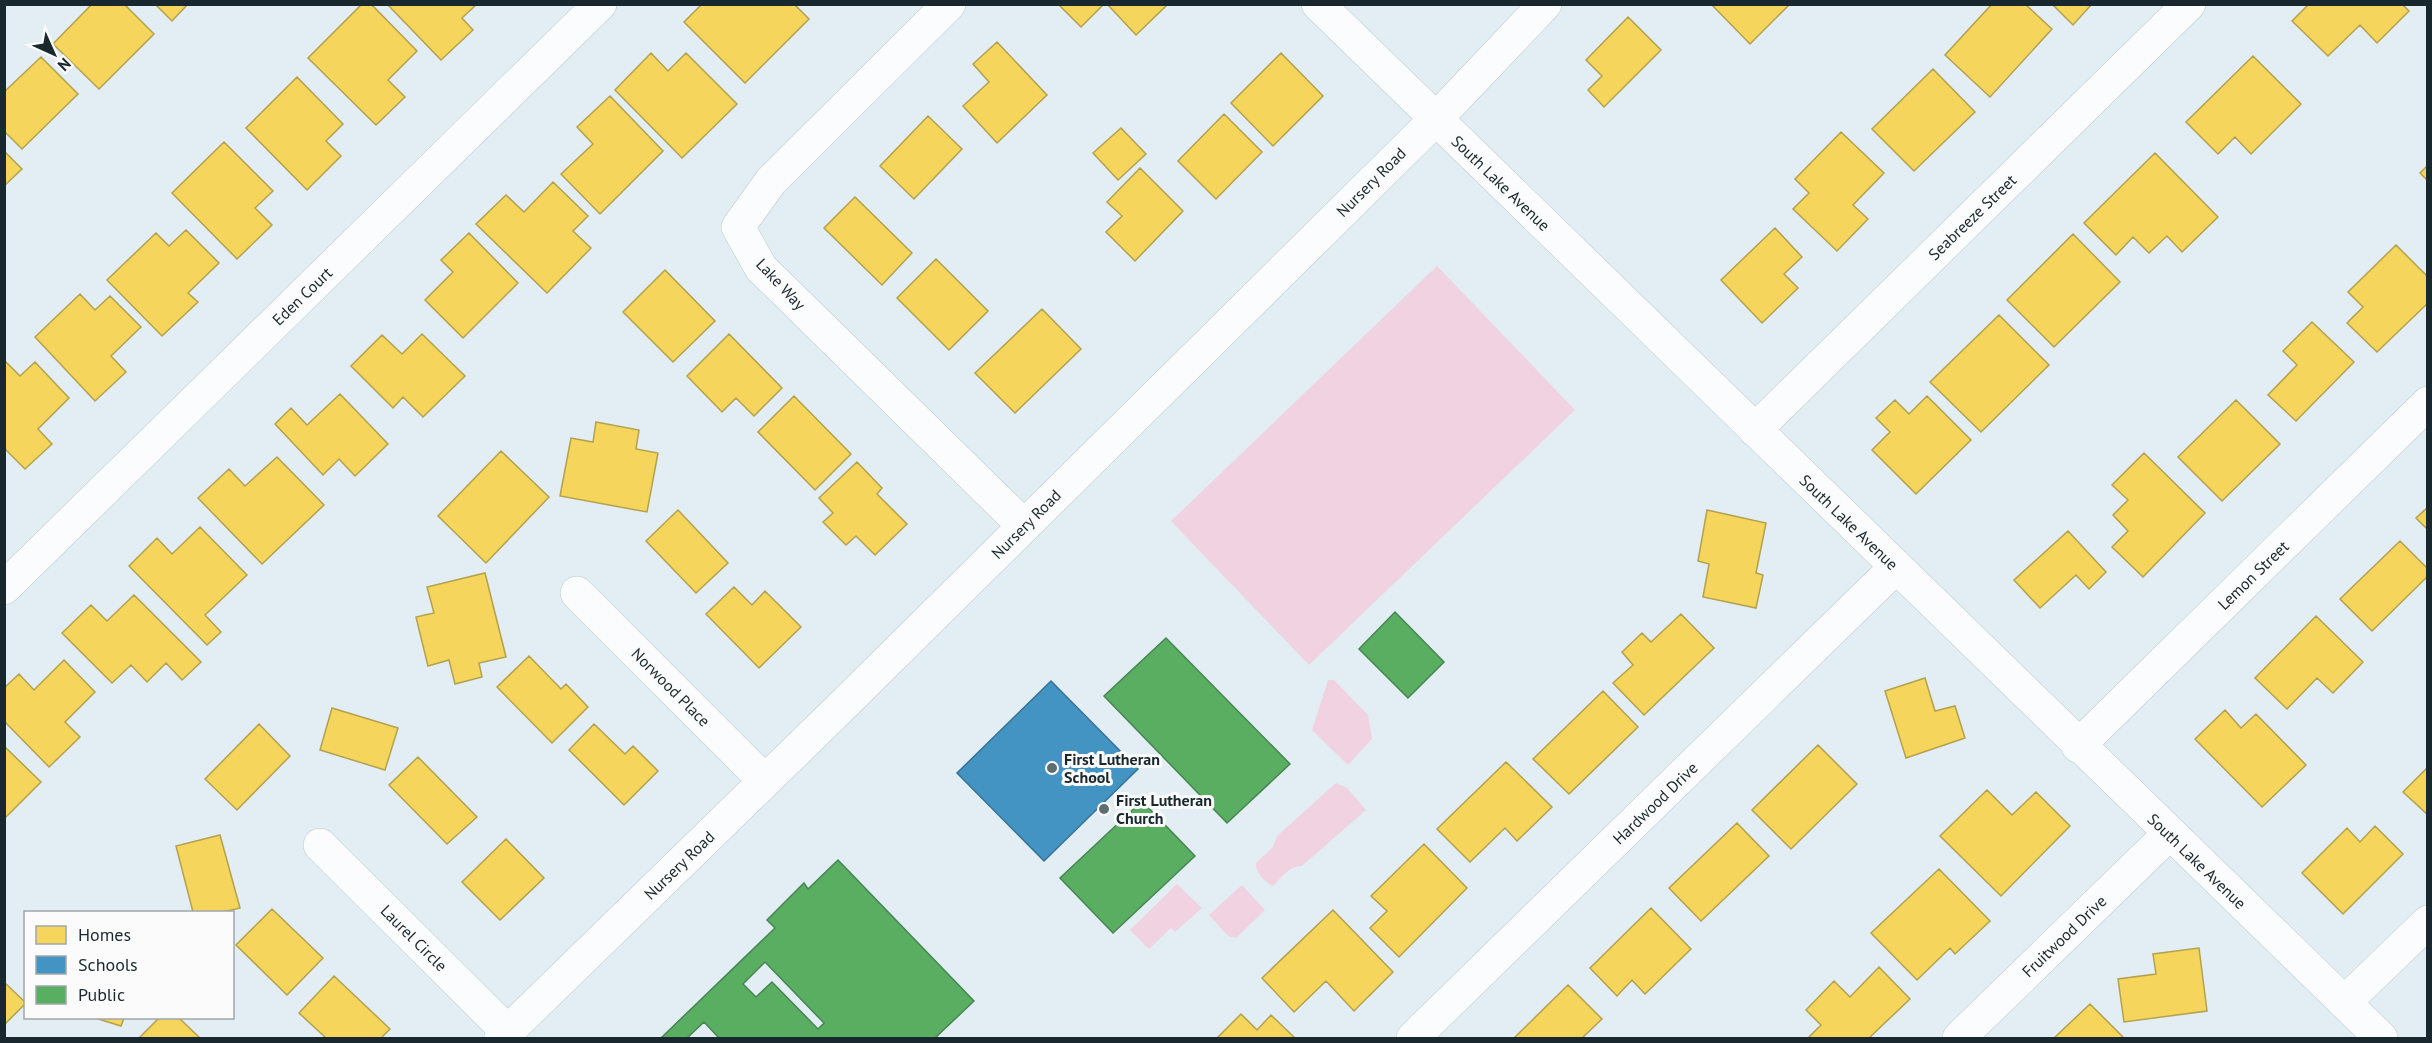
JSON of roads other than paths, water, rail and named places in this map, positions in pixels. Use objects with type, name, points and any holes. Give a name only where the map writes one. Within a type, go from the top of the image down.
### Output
[{"type":"street","name":"Eden Court","points":[[4,588],[600,4]]},
{"type":"street","name":"Lake Way","points":[[950,4],[771,181],[738,227],[762,268],[1024,526]]},
{"type":"street","name":"South Lake Avenue","points":[[1318,4],[2078,746],[2381,1038]]},
{"type":"street","name":"Nursery Road","points":[[505,1035],[1436,119],[1545,4]]},
{"type":"street","name":"Seabreeze Street","points":[[1755,430],[2189,4]]},
{"type":"street","name":"Lemon Street","points":[[2078,746],[2427,404]]},
{"type":"street","name":"Hardwood Drive","points":[[1413,1038],[1896,567]]},
{"type":"street","name":"Norwood Place","points":[[577,593],[765,781]]},
{"type":"street","name":"Fruitwood Drive","points":[[1959,1038],[2169,834]]},
{"type":"street","name":"Laurel Circle","points":[[320,845],[505,1035]]},
{"type":"street","points":[[2345,1002],[2427,922]]},
{"type":"place","name":"First Lutheran School","points":[[1052,768]]},
{"type":"place","name":"First Lutheran Church","points":[[1104,809]]}]
